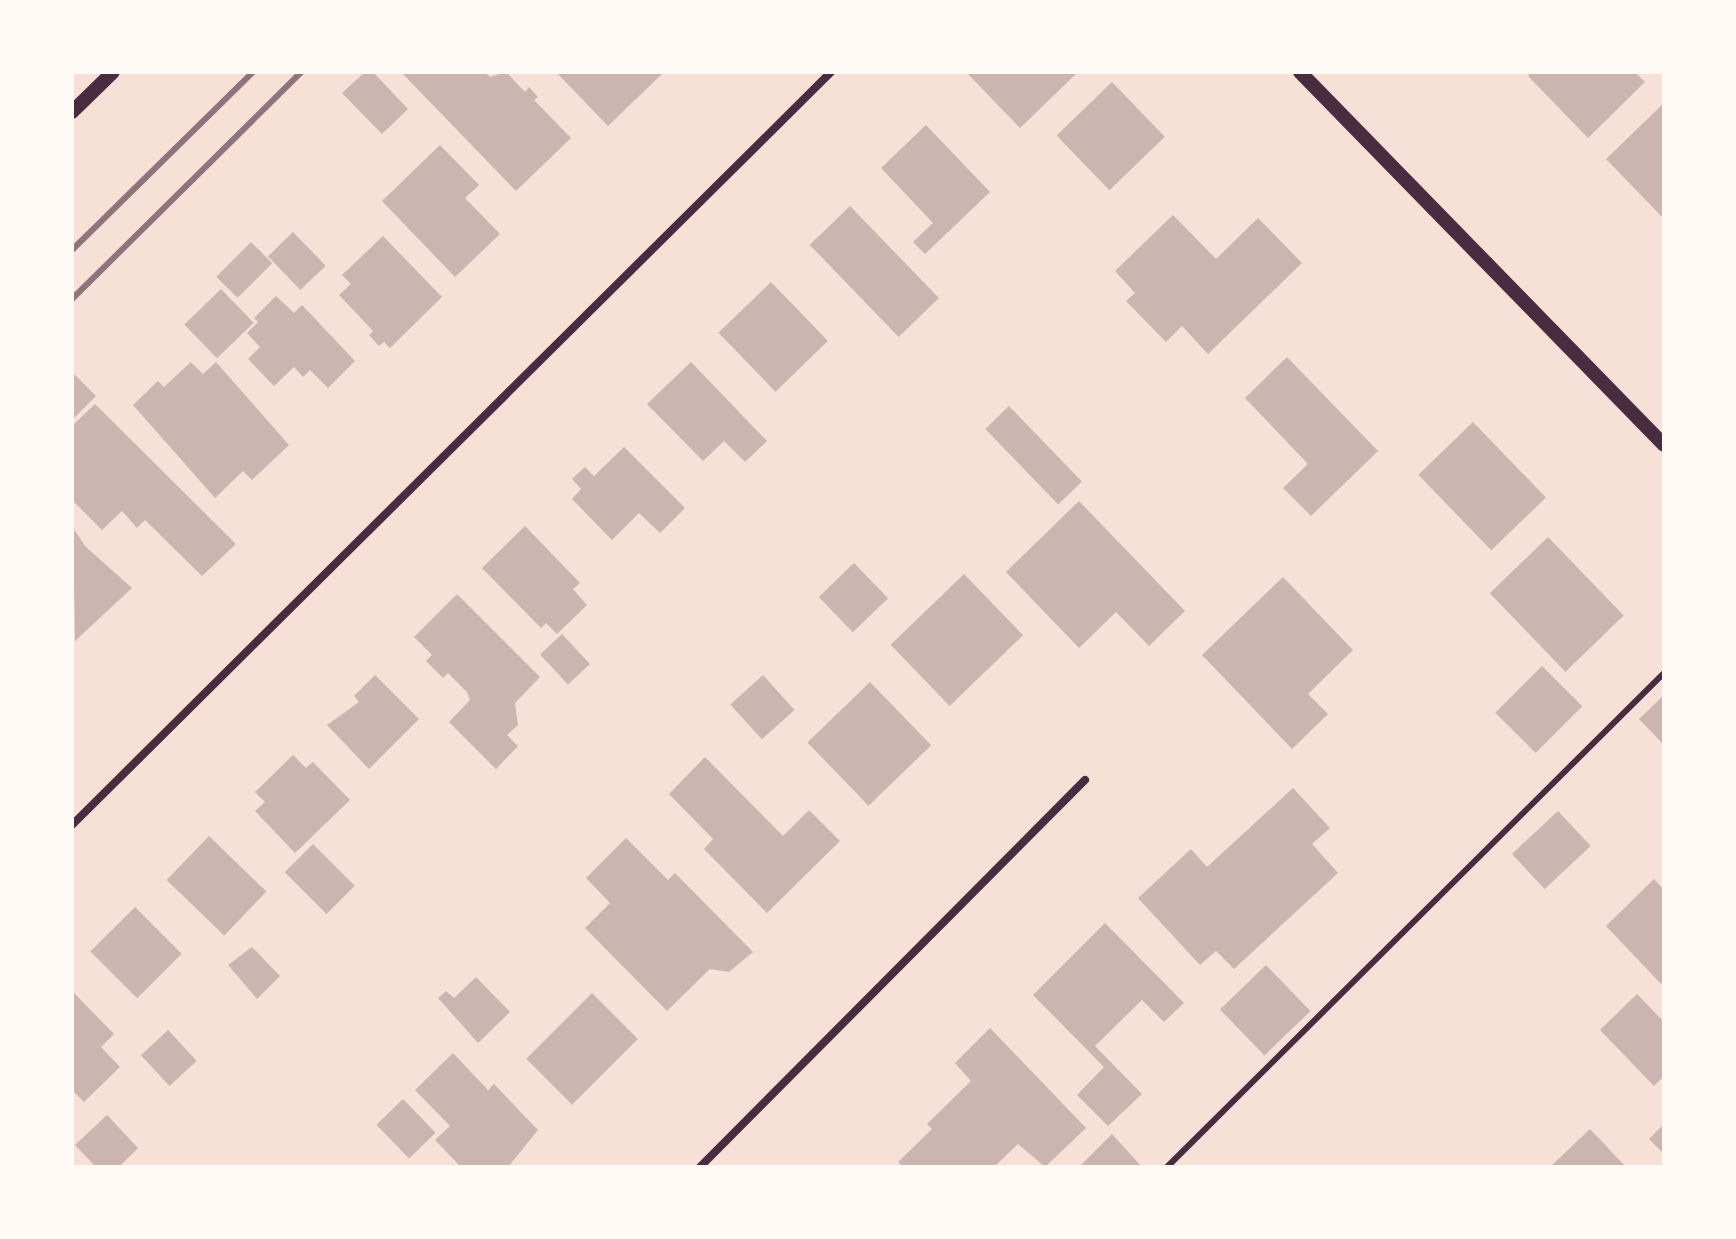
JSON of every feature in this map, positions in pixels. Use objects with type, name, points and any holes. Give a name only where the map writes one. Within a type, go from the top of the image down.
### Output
[{"type":"street","points":[[72,112],[113,72]]},
{"type":"street","points":[[72,825],[831,72]]},
{"type":"street","points":[[1300,72],[1664,445]]},
{"type":"street","points":[[700,1167],[1085,780]]},
{"type":"lane","points":[[1167,1167],[1664,673]]},
{"type":"building","points":[[365,72],[373,72],[408,109],[382,134],[342,93]]},
{"type":"building","points":[[401,72],[485,72],[490,77],[506,72],[525,92],[529,87],[538,97],[534,100],[571,138],[516,191]]},
{"type":"building","points":[[556,72],[660,72],[662,74],[608,126]]},
{"type":"building","points":[[966,72],[1078,72],[1020,128]]},
{"type":"building","points":[[1531,72],[1635,72],[1645,82],[1588,138],[1528,76]]},
{"type":"building","points":[[1112,82],[1165,137],[1109,190],[1057,135]]},
{"type":"building","points":[[1664,103],[1664,219],[1606,159]]},
{"type":"building","points":[[926,125],[990,192],[925,254],[913,242],[933,223],[881,168]]},
{"type":"building","points":[[440,145],[479,185],[465,198],[500,234],[455,277],[382,201]]},
{"type":"building","points":[[850,206],[939,298],[899,337],[810,245]]},
{"type":"building","points":[[1173,215],[1216,259],[1258,218],[1302,263],[1208,354],[1182,326],[1166,342],[1126,301],[1135,293],[1115,271]]},
{"type":"building","points":[[293,232],[326,266],[300,290],[268,256]]},
{"type":"building","points":[[383,236],[442,297],[390,348],[384,342],[379,346],[369,335],[373,331],[339,295],[351,284],[342,275]]},
{"type":"building","points":[[251,242],[272,263],[238,298],[216,277]]},
{"type":"building","points":[[771,282],[828,341],[775,392],[718,333]]},
{"type":"building","points":[[221,289],[254,323],[217,358],[184,324]]},
{"type":"building","points":[[276,296],[294,313],[302,305],[355,361],[328,388],[310,370],[303,377],[294,367],[274,386],[248,359],[260,347],[247,333],[258,322],[254,318]]},
{"type":"building","points":[[1287,357],[1378,451],[1311,516],[1283,488],[1308,464],[1245,398]]},
{"type":"building","points":[[191,362],[203,374],[216,362],[289,445],[252,480],[243,471],[215,498],[133,405],[158,381],[164,387]]},
{"type":"building","points":[[691,362],[767,441],[745,462],[724,441],[703,461],[647,404]]},
{"type":"building","points":[[72,372],[96,396],[72,420]]},
{"type":"building","points":[[95,404],[236,544],[202,576],[145,520],[137,528],[122,511],[102,530],[72,500],[72,426]]},
{"type":"building","points":[[1009,406],[1082,482],[1058,504],[985,429]]},
{"type":"building","points":[[1473,422],[1546,498],[1491,550],[1418,475]]},
{"type":"building","points":[[624,447],[685,508],[660,533],[639,513],[612,540],[572,499],[581,489],[572,479],[585,467],[594,476]]},
{"type":"building","points":[[1079,501],[1185,611],[1149,646],[1116,612],[1079,648],[1006,572]]},
{"type":"building","points":[[525,526],[580,583],[573,589],[587,605],[557,634],[546,623],[541,628],[482,568]]},
{"type":"building","points":[[73,528],[86,547],[132,588],[75,641]]},
{"type":"building","points":[[1548,537],[1624,615],[1565,672],[1490,593]]},
{"type":"building","points":[[854,563],[888,598],[853,632],[819,597]]},
{"type":"building","points":[[964,574],[1023,635],[950,706],[891,645]]},
{"type":"building","points":[[1283,577],[1353,650],[1308,694],[1328,714],[1292,749],[1202,655]]},
{"type":"building","points":[[457,594],[540,677],[515,703],[518,725],[507,735],[518,746],[496,769],[449,722],[470,700],[467,692],[448,673],[443,678],[426,661],[432,655],[414,637]]},
{"type":"building","points":[[562,634],[590,664],[568,684],[540,654]]},
{"type":"building","points":[[1542,666],[1582,706],[1536,753],[1495,713]]},
{"type":"building","points":[[375,675],[419,719],[369,769],[327,725],[359,702],[354,696]]},
{"type":"building","points":[[763,675],[794,710],[762,739],[730,704]]},
{"type":"building","points":[[870,682],[931,745],[869,806],[807,742]]},
{"type":"building","points":[[1664,695],[1664,745],[1639,719]]},
{"type":"building","points":[[293,755],[306,768],[313,762],[350,800],[295,853],[255,811],[265,802],[255,792]]},
{"type":"building","points":[[705,757],[783,836],[809,810],[840,841],[767,913],[704,849],[713,839],[669,794]]},
{"type":"building","points":[[1293,788],[1330,828],[1312,844],[1338,873],[1234,969],[1216,951],[1200,965],[1138,898],[1191,849],[1207,867]]},
{"type":"building","points":[[1558,811],[1591,846],[1545,889],[1512,854]]},
{"type":"building","points":[[209,836],[267,892],[224,935],[167,880]]},
{"type":"building","points":[[626,838],[668,880],[675,873],[753,952],[729,972],[710,969],[667,1011],[585,928],[610,903],[586,878]]},
{"type":"building","points":[[313,844],[355,886],[326,914],[285,872]]},
{"type":"building","points":[[1654,879],[1664,890],[1664,987],[1606,926]]},
{"type":"building","points":[[135,907],[182,954],[137,998],[90,952]]},
{"type":"building","points":[[1105,923],[1184,1003],[1164,1022],[1142,1000],[1095,1046],[1142,1094],[1108,1126],[1077,1095],[1104,1067],[1033,995]]},
{"type":"building","points":[[252,947],[280,976],[257,999],[228,965]]},
{"type":"building","points":[[1266,965],[1310,1011],[1264,1055],[1220,1009]]},
{"type":"building","points":[[476,977],[510,1012],[478,1043],[438,998],[446,991],[454,998]]},
{"type":"building","points":[[72,991],[114,1034],[101,1047],[120,1067],[84,1102],[72,1090]]},
{"type":"building","points":[[592,993],[638,1039],[572,1105],[526,1059]]},
{"type":"building","points":[[1637,994],[1664,1022],[1664,1076],[1654,1086],[1600,1030]]},
{"type":"building","points":[[990,1028],[1086,1128],[1045,1167],[1018,1144],[994,1167],[903,1167],[898,1162],[932,1129],[927,1124],[971,1081],[955,1063]]},
{"type":"building","points":[[168,1030],[197,1061],[170,1086],[141,1055]]},
{"type":"building","points":[[453,1053],[488,1090],[494,1084],[538,1130],[508,1167],[461,1167],[435,1140],[450,1126],[415,1090]]},
{"type":"building","points":[[403,1099],[436,1133],[409,1159],[376,1125]]},
{"type":"building","points":[[107,1115],[138,1148],[119,1167],[96,1167],[75,1145]]},
{"type":"building","points":[[1664,1124],[1664,1154],[1649,1139]]},
{"type":"building","points":[[1590,1129],[1626,1167],[1550,1167]]},
{"type":"building","points":[[1112,1134],[1142,1167],[1079,1167]]},
{"type":"railway","points":[[72,250],[253,72]]},
{"type":"railway","points":[[72,299],[301,72]]}]
